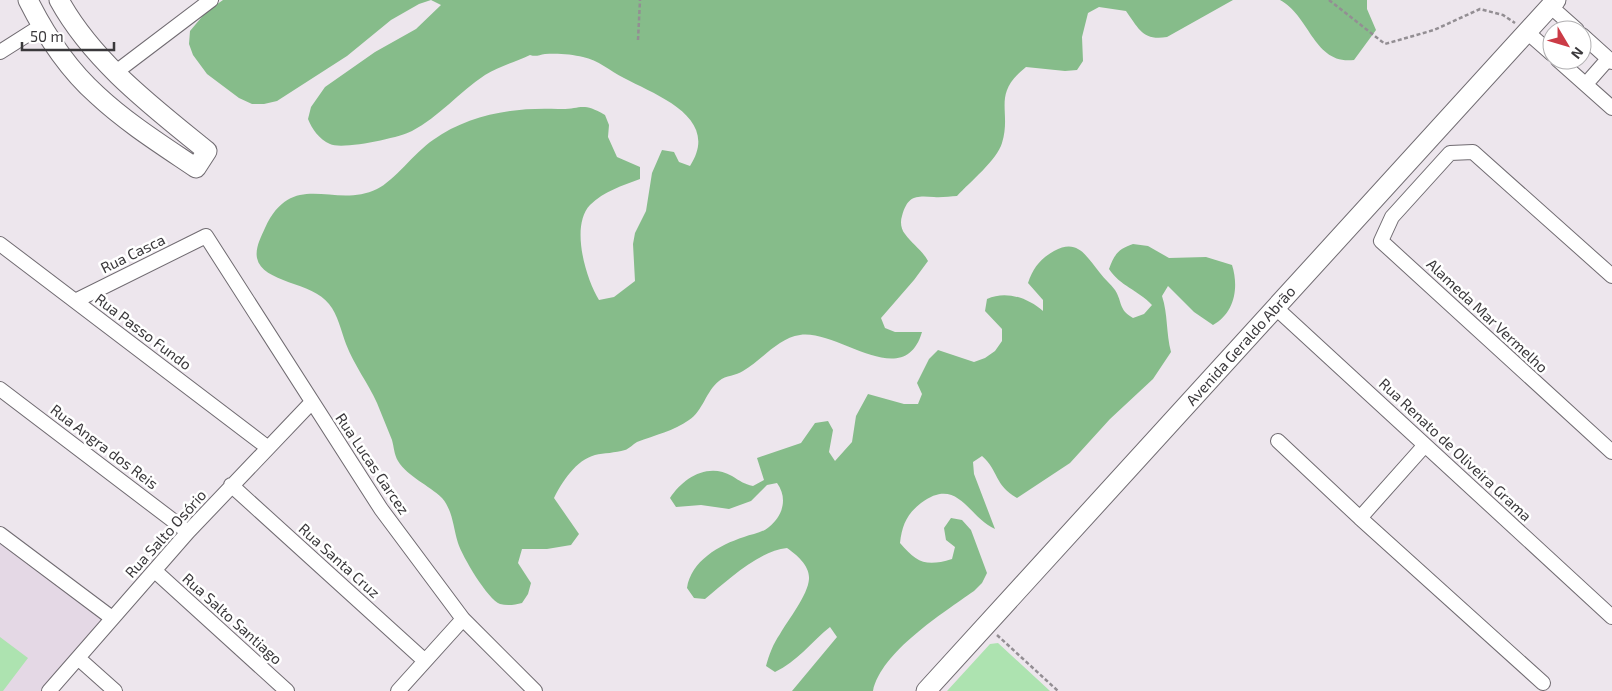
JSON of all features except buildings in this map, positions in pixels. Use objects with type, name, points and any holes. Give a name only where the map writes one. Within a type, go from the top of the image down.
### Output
[{"type":"main road","points":[[28,0],[41,26],[78,75],[97,95],[196,168],[208,151],[158,111],[98,55],[59,0]]},
{"type":"main road","name":"Avenida Geraldo Abrão","points":[[926,691],[1553,3]]},
{"type":"street","points":[[116,72],[207,1]]},
{"type":"street","points":[[1553,3],[1568,20]]},
{"type":"street","points":[[0,52],[41,26]]},
{"type":"street","points":[[1527,32],[1542,45]]},
{"type":"street","points":[[1586,84],[1610,60],[1592,44]]},
{"type":"street","points":[[1570,70],[1612,108]]},
{"type":"street","name":"Alameda Mar Vermelho","points":[[1612,276],[1473,152],[1450,153],[1392,217],[1381,241],[1612,452]]},
{"type":"street","name":"Rua Casca","points":[[75,301],[206,236]]},
{"type":"street","name":"Rua Lucas Garcez","points":[[206,236],[311,403],[381,509],[463,619],[536,691]]},
{"type":"street","name":"Rua Passo Fundo","points":[[0,244],[267,447]]},
{"type":"street","name":"Rua Renato de Oliveira Grama","points":[[1276,308],[1612,617]]},
{"type":"street","name":"Rua Angra dos Reis","points":[[0,389],[188,532]]},
{"type":"street","name":"Rua Salto Osório","points":[[49,691],[188,532],[311,403]]},
{"type":"street","points":[[1278,441],[1360,518],[1543,683]]},
{"type":"street","points":[[1360,518],[1425,445]]},
{"type":"street","name":"Rua Santa Cruz","points":[[232,485],[425,661]]},
{"type":"street","points":[[0,534],[112,618]]},
{"type":"street","name":"Rua Salto Santiago","points":[[155,570],[287,691]]},
{"type":"street","points":[[398,691],[463,619]]},
{"type":"street","points":[[78,658],[114,691]]},
{"type":"path","points":[[638,40],[640,0]]},
{"type":"path","points":[[1329,0],[1385,44],[1434,30],[1480,9],[1503,15],[1527,32]]},
{"type":"path","points":[[987,626],[1058,691]]},
{"type":"shaded area","points":[[0,536],[112,618],[49,691],[0,691]]},
{"type":"green space","points":[[223,0],[431,0],[419,4],[391,20],[347,56],[277,101],[252,104],[239,98],[207,74],[193,55],[189,44],[190,31],[206,12]]},
{"type":"green space","points":[[431,0],[1233,0],[1167,37],[1159,38],[1142,32],[1126,11],[1099,7],[1088,13],[1082,37],[1083,61],[1077,70],[1065,71],[1026,67],[1015,77],[1009,86],[1005,103],[1002,143],[995,156],[957,196],[918,197],[910,200],[904,209],[901,218],[903,230],[928,261],[881,318],[885,328],[895,332],[922,332],[913,349],[901,357],[886,358],[868,354],[815,336],[800,335],[792,337],[784,340],[743,371],[719,381],[711,390],[698,412],[683,424],[637,442],[626,449],[588,458],[565,479],[554,498],[579,534],[571,545],[547,549],[522,549],[518,563],[531,583],[528,594],[522,603],[508,605],[495,601],[476,577],[460,549],[451,514],[446,503],[431,489],[407,472],[398,461],[392,440],[377,403],[349,352],[332,308],[322,297],[312,291],[268,273],[261,266],[257,258],[260,239],[276,210],[288,200],[301,195],[345,196],[377,189],[390,180],[433,140],[462,124],[477,118],[509,111],[586,107],[605,115],[609,125],[608,137],[617,157],[640,167],[640,179],[614,189],[590,205],[584,214],[581,226],[582,252],[594,291],[599,300],[614,297],[635,281],[633,244],[635,233],[646,211],[652,173],[662,150],[674,152],[679,162],[690,166],[697,149],[698,135],[692,122],[668,101],[599,63],[574,55],[545,54],[530,55],[490,72],[431,119],[405,134],[384,140],[346,145],[330,144],[319,137],[308,119],[311,107],[325,87],[375,52],[416,29],[441,5]]},
{"type":"green space","points":[[1280,0],[1367,0],[1367,9],[1376,30],[1354,60],[1341,60],[1330,55],[1321,47],[1299,17]]},
{"type":"green space","points":[[1133,244],[1148,246],[1169,258],[1206,257],[1232,265],[1235,290],[1231,307],[1213,325],[1194,312],[1168,286],[1162,296],[1171,352],[1153,379],[1110,419],[1070,463],[1017,498],[1004,488],[982,456],[973,462],[974,474],[995,529],[985,523],[961,501],[953,496],[944,494],[934,496],[921,503],[912,511],[904,525],[900,543],[912,555],[923,562],[929,563],[952,559],[955,547],[946,540],[944,528],[951,518],[962,520],[971,530],[987,573],[982,583],[974,591],[931,622],[900,648],[878,676],[873,691],[792,691],[837,637],[830,627],[783,668],[775,672],[766,666],[773,646],[808,585],[809,574],[805,565],[799,557],[787,548],[776,550],[754,561],[705,599],[694,598],[687,588],[694,570],[700,562],[725,545],[769,527],[778,518],[783,501],[777,483],[767,485],[751,501],[729,509],[701,505],[676,507],[670,498],[682,484],[697,474],[714,471],[723,472],[753,486],[764,480],[757,458],[801,443],[815,423],[828,421],[833,430],[829,452],[835,461],[852,442],[856,416],[868,394],[904,404],[918,404],[922,394],[917,383],[929,359],[938,350],[974,362],[985,358],[995,351],[1002,341],[1002,329],[985,311],[987,299],[994,296],[1009,295],[1031,302],[1043,311],[1043,300],[1028,283],[1032,273],[1041,261],[1054,251],[1062,248],[1075,248],[1086,255],[1115,290],[1123,309],[1128,315],[1133,318],[1144,314],[1152,305],[1141,295],[1118,280],[1109,269],[1117,253]]},
{"type":"green space","points":[[0,637],[28,658],[3,691],[0,691]]},
{"type":"green space","points":[[998,643],[1050,691],[947,691],[990,644]]}]
